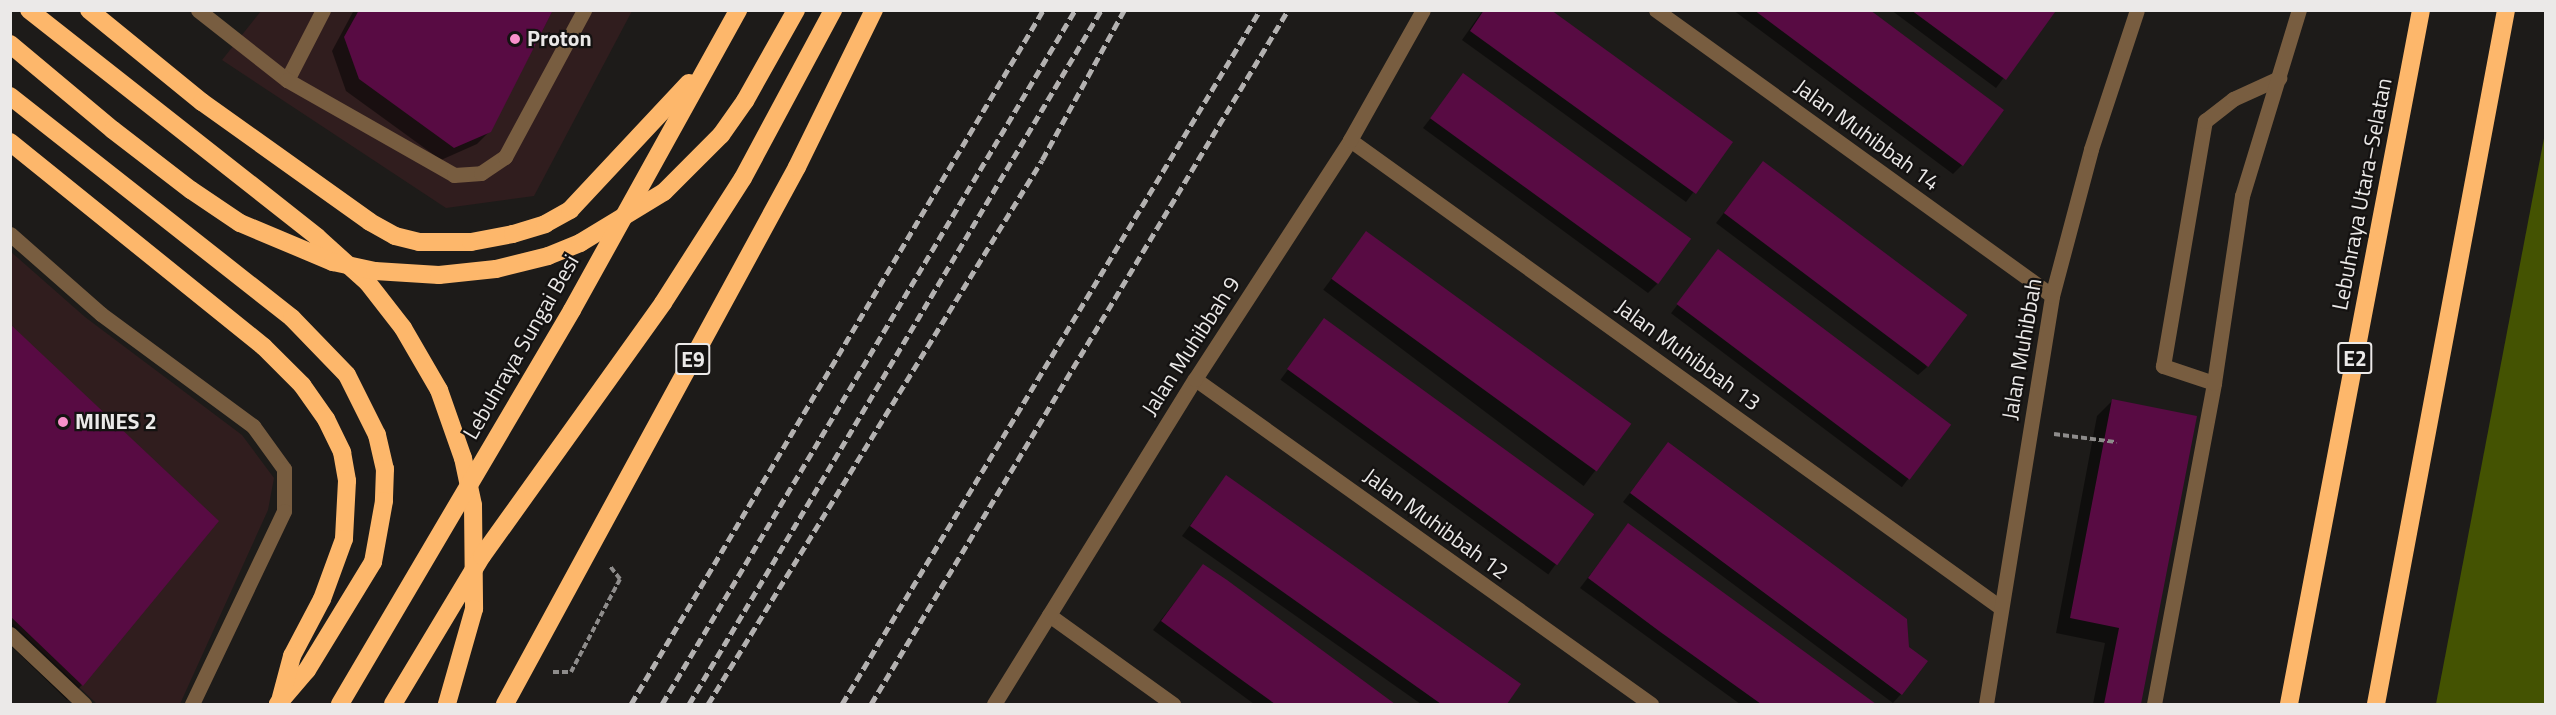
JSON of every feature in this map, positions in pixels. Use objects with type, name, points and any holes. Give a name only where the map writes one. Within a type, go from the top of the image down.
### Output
[{"type":"highway","points":[[29,10],[334,252],[368,283],[422,359],[451,422],[473,505],[474,609],[447,705]]},
{"type":"highway","points":[[89,10],[202,102],[370,222],[395,236],[419,242],[471,242],[513,234],[545,224],[570,210],[713,54]]},
{"type":"highway","name":"Lebuhraya Sungai Besi","points":[[340,705],[572,310],[738,10]]},
{"type":"highway","points":[[10,44],[191,190],[240,223],[333,262],[375,270],[439,275],[496,269],[548,256],[580,243],[664,192],[727,126],[796,10]]},
{"type":"highway","points":[[393,705],[482,556],[663,303],[743,178],[833,10]]},
{"type":"highway","name":"E9","points":[[505,705],[797,166],[874,10]]},
{"type":"highway","name":"Lebuhraya Utara–Selatan","points":[[2289,705],[2421,10]]},
{"type":"highway","points":[[2376,705],[2506,10]]},
{"type":"highway","points":[[10,96],[292,318],[326,349],[347,375],[377,435],[385,469],[384,501],[373,562],[308,670],[279,704]]},
{"type":"highway","points":[[10,142],[264,347],[302,385],[327,420],[342,453],[347,481],[344,539],[322,599],[291,656],[279,704]]},
{"type":"street","points":[[287,80],[323,10]]},
{"type":"street","points":[[205,13],[287,80],[454,175],[481,173],[505,157],[584,10]]},
{"type":"street","name":"Jalan Muhibbah 9","points":[[994,705],[1195,379],[1350,140],[1423,10]]},
{"type":"street","name":"Jalan Muhibbah 14","points":[[1656,10],[2052,296]]},
{"type":"street","points":[[2154,705],[2214,383],[2242,196],[2299,10]]},
{"type":"street","name":"Jalan Muhibbah","points":[[1986,705],[2052,296],[2130,13]]},
{"type":"street","points":[[2214,383],[2163,366],[2205,121],[2233,99],[2279,78]]},
{"type":"street","name":"Jalan Muhibbah 13","points":[[1350,140],[2000,607]]},
{"type":"street","points":[[10,234],[101,314],[253,426],[284,469],[284,511],[192,705]]},
{"type":"street","name":"Jalan Muhibbah 12","points":[[1195,379],[1651,705]]},
{"type":"street","points":[[1049,615],[1173,705]]},
{"type":"street","points":[[10,634],[84,705]]},
{"type":"path","points":[[2030,431],[2116,442]]},
{"type":"path","points":[[523,672],[571,672],[620,579],[592,544]]},
{"type":"shaded area","points":[[261,11],[632,11],[534,196],[446,208],[222,60]]},
{"type":"shaded area","points":[[10,251],[85,317],[242,435],[274,478],[268,510],[180,704],[97,704],[11,622]]},
{"type":"green space","points":[[2545,133],[2545,704],[2436,704]]},
{"type":"building","points":[[359,10],[553,10],[491,132],[454,148],[359,79],[344,37]]},
{"type":"building","points":[[1484,10],[1551,10],[1733,142],[1696,194],[1470,31]]},
{"type":"building","points":[[1754,10],[1870,10],[2004,110],[1963,166]]},
{"type":"building","points":[[1911,10],[2052,10],[2055,12],[2006,80]]},
{"type":"building","points":[[1463,73],[1691,239],[1658,284],[1430,118]]},
{"type":"building","points":[[1763,161],[1967,315],[1928,367],[1724,213]]},
{"type":"building","points":[[1366,231],[1631,424],[1597,472],[1331,279]]},
{"type":"building","points":[[1718,249],[1951,425],[1910,480],[1676,304]]},
{"type":"building","points":[[1324,318],[1594,514],[1557,565],[1287,369]]},
{"type":"building","name":"MINES 2","points":[[10,324],[219,521],[83,686],[10,616]]},
{"type":"building","points":[[2112,399],[2197,416],[2141,704],[2104,704],[2119,628],[2070,618]]},
{"type":"building","points":[[1668,442],[1907,619],[1909,647],[1928,661],[1902,695],[1630,493]]},
{"type":"building","points":[[1226,475],[1521,684],[1507,704],[1441,704],[1190,526]]},
{"type":"building","points":[[1628,523],[1876,704],[1761,704],[1659,631],[1588,578]]},
{"type":"building","points":[[1203,564],[1395,704],[1275,704],[1232,673],[1161,621]]},
{"type":"railway","points":[[631,704],[1043,10]]},
{"type":"railway","points":[[662,704],[1075,10]]},
{"type":"railway","points":[[689,704],[1101,10]]},
{"type":"railway","points":[[708,704],[1042,160],[1124,10]]},
{"type":"railway","points":[[842,704],[1260,10]]},
{"type":"railway","points":[[871,704],[1288,10]]},
{"type":"place","name":"Proton","points":[[515,39]]},
{"type":"place","name":"MINES 2","points":[[63,422]]}]
